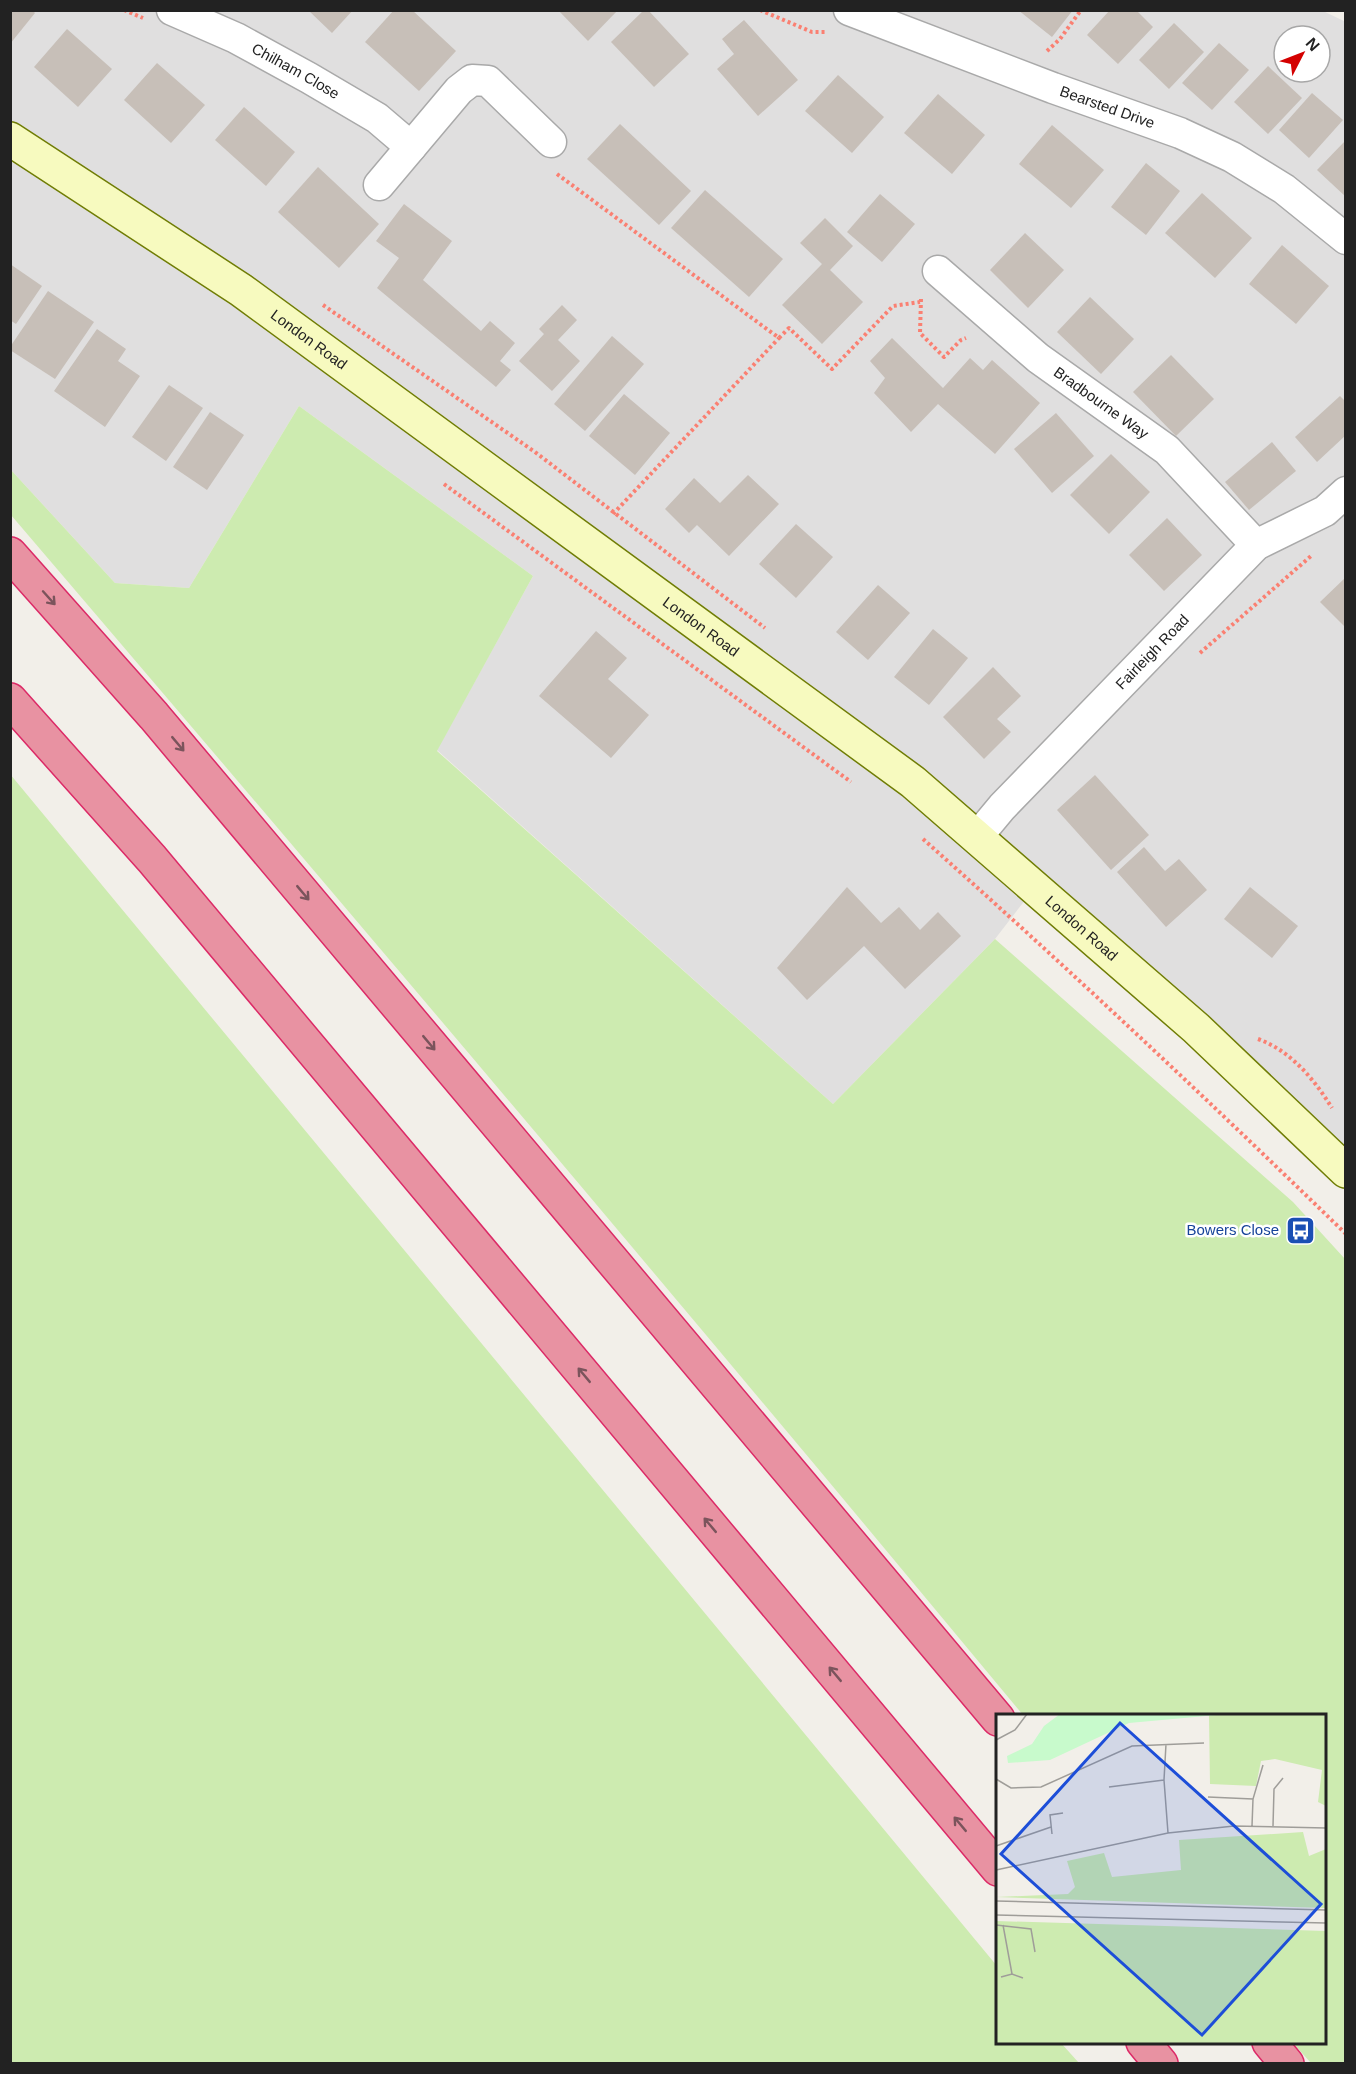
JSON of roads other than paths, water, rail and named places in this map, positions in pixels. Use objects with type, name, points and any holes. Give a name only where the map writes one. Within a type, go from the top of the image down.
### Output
[{"type":"highway","points":[[10,554],[154,716],[996,1717]]},
{"type":"highway","points":[[10,700],[152,859],[996,1867]]},
{"type":"highway","points":[[1144,2044],[1161,2064]]},
{"type":"highway","points":[[1270,2044],[1287,2064]]},
{"type":"main road","name":"London Road","points":[[10,138],[241,290],[913,782],[1196,1028],[1346,1171]]},
{"type":"street","name":"Chilham Close","points":[[172,10],[236,38],[309,78],[377,118],[411,147]]},
{"type":"street","name":"Bearsted Drive","points":[[849,10],[1021,76],[1180,133],[1232,157],[1284,189],[1346,239]]},
{"type":"street","points":[[379,185],[459,90],[472,80],[488,81],[550,142]]},
{"type":"street","name":"Bradbourne Way","points":[[938,270],[1038,358],[1167,450],[1256,545]]},
{"type":"street","name":"Fairleigh Road","points":[[977,837],[1002,807],[1256,545],[1324,511],[1346,492]]},
{"type":"place","name":"Bowers Close","points":[[1300,1230]]}]
